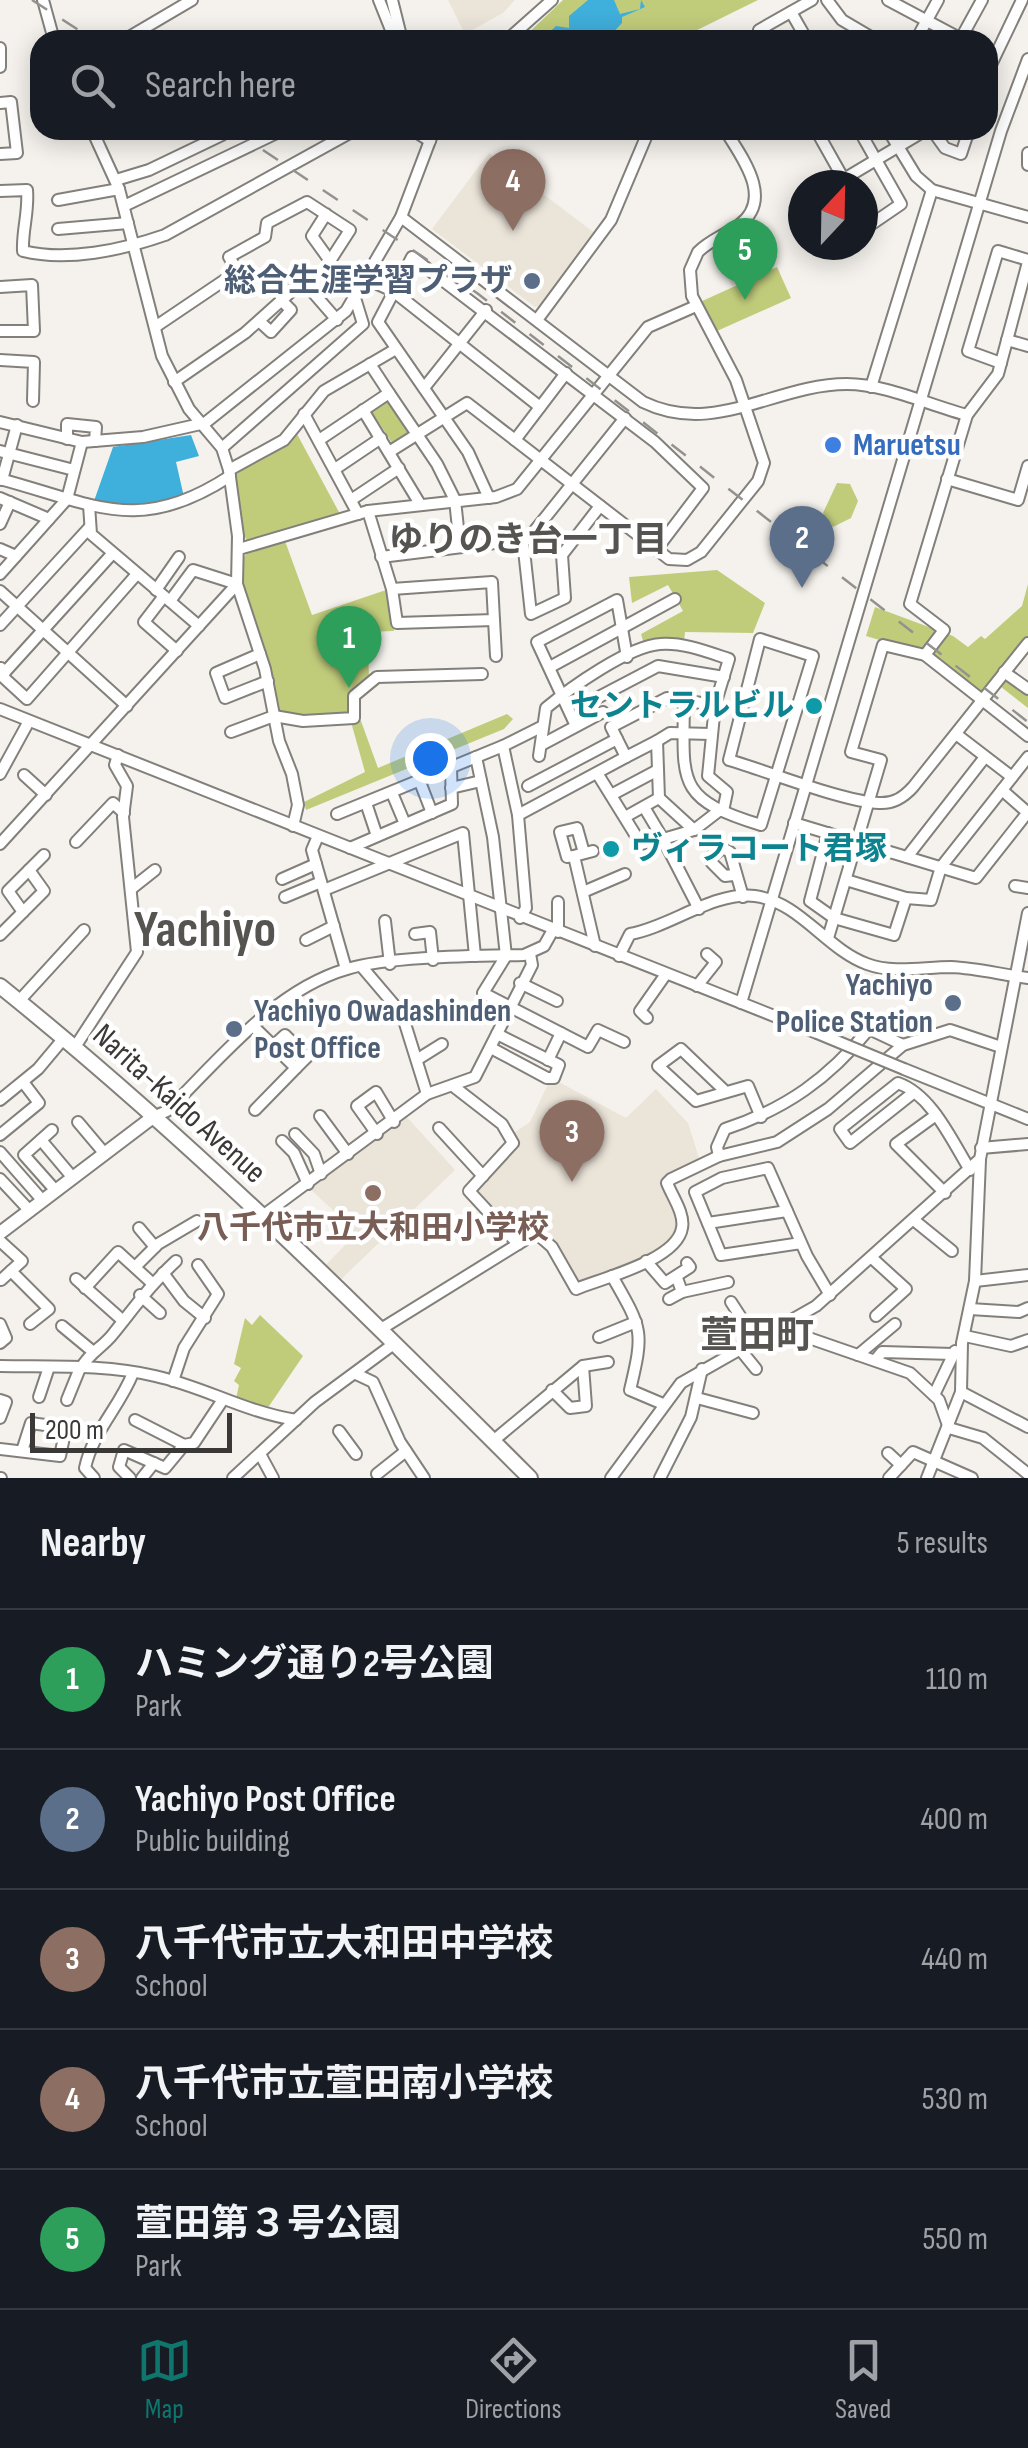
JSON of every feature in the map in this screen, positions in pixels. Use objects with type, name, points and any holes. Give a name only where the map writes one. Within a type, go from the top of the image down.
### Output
[{"type":"highway","name":"Narita-Kaido Avenue","points":[[0,986],[70,1042],[262,1217],[381,1328],[530,1478]]},
{"type":"main road","points":[[1,1232],[153,1117]]},
{"type":"street","points":[[43,0],[51,30]]},
{"type":"street","points":[[141,30],[192,0]]},
{"type":"street","points":[[379,0],[394,30]]},
{"type":"street","points":[[392,0],[397,30]]},
{"type":"street","points":[[518,30],[552,0]]},
{"type":"street","points":[[759,30],[812,0]]},
{"type":"street","points":[[827,0],[842,20],[859,30]]},
{"type":"street","points":[[888,0],[943,30]]},
{"type":"street","points":[[922,30],[938,0]]},
{"type":"street","points":[[966,30],[982,0]]},
{"type":"street","points":[[998,41],[1022,0]]},
{"type":"street","points":[[791,12],[801,30]]},
{"type":"street","points":[[0,48],[0,67]]},
{"type":"street","points":[[742,1003],[978,203],[1028,59]]},
{"type":"street","points":[[0,102],[11,102],[17,153],[0,154]]},
{"type":"street","points":[[0,135],[15,134]]},
{"type":"street","points":[[97,140],[117,184],[174,382],[189,409],[205,423],[222,448],[239,549],[236,584],[268,681],[298,805],[293,826]]},
{"type":"street","points":[[58,200],[117,184],[212,140]]},
{"type":"street","points":[[124,206],[262,140]]},
{"type":"street","points":[[0,191],[28,190],[29,217],[22,235],[23,251],[46,257],[135,246],[165,235],[337,140]]},
{"type":"street","points":[[0,422],[82,442],[205,423],[337,320],[355,298],[401,217],[430,140]]},
{"type":"street","points":[[536,320],[611,220],[645,140]]},
{"type":"street","points":[[389,452],[467,402],[668,559],[693,558],[745,499],[764,463],[746,407],[696,306],[689,282],[693,261],[703,247],[746,218],[754,198],[748,169],[731,140]]},
{"type":"street","points":[[822,140],[839,170]]},
{"type":"street","points":[[865,140],[902,204],[878,220]]},
{"type":"street","points":[[894,140],[916,176],[932,190],[1028,217]]},
{"type":"street","points":[[862,170],[909,140]]},
{"type":"street","points":[[938,140],[945,148],[961,154],[966,140]]},
{"type":"street","points":[[1028,153],[1028,165]]},
{"type":"street","points":[[871,387],[932,190]]},
{"type":"street","points":[[156,327],[238,271],[230,257],[265,236],[267,223],[307,202],[326,214]]},
{"type":"street","points":[[401,217],[643,402],[683,416],[714,416],[828,386],[871,387],[967,415]]},
{"type":"street","points":[[58,228],[128,223]]},
{"type":"street","points":[[925,655],[944,630],[910,604],[967,415],[993,383],[1001,364],[1007,340],[1023,302],[1028,261],[998,251],[968,351],[1001,364]]},
{"type":"street","points":[[490,498],[445,418],[378,322],[412,257],[594,394],[703,488],[656,550]]},
{"type":"street","points":[[364,278],[393,291],[540,407]]},
{"type":"street","points":[[174,382],[259,320],[303,281],[337,320]]},
{"type":"street","points":[[0,287],[32,284],[34,331],[0,331]]},
{"type":"street","points":[[222,448],[363,324],[355,298]]},
{"type":"street","points":[[239,549],[363,512],[490,498],[517,489],[543,462],[648,327],[696,306]]},
{"type":"street","points":[[424,388],[486,310]]},
{"type":"street","points":[[1007,340],[1028,346]]},
{"type":"street","points":[[17,426],[5,452],[1,480],[120,513],[158,510],[197,498],[229,473],[284,440],[324,391],[396,349]]},
{"type":"street","points":[[0,360],[34,362],[33,401]]},
{"type":"street","points":[[370,364],[418,435],[455,500],[460,548]]},
{"type":"street","points":[[515,440],[566,373]]},
{"type":"street","points":[[319,440],[388,393]]},
{"type":"street","points":[[363,410],[420,504]]},
{"type":"street","points":[[304,414],[351,500],[363,512],[392,590],[397,622],[494,620]]},
{"type":"street","points":[[381,557],[523,541],[624,418]]},
{"type":"street","points":[[66,440],[67,424],[96,427],[95,442]]},
{"type":"street","points":[[335,469],[380,438]]},
{"type":"street","points":[[0,574],[67,499],[82,442]]},
{"type":"street","points":[[5,452],[74,470]]},
{"type":"street","points":[[946,479],[1018,500],[1028,466]]},
{"type":"street","points":[[351,500],[399,468]]},
{"type":"street","points":[[0,524],[5,500],[49,519]]},
{"type":"street","points":[[0,624],[88,528],[92,519],[89,504]]},
{"type":"street","points":[[523,541],[531,614],[565,598],[562,555],[600,506]]},
{"type":"street","points":[[88,528],[112,554],[199,626]]},
{"type":"street","points":[[0,549],[16,556]]},
{"type":"street","points":[[112,554],[3,669],[3,677],[27,700],[137,574]]},
{"type":"street","points":[[163,596],[179,556]]},
{"type":"street","points":[[177,651],[144,622],[163,596],[192,570],[236,584]]},
{"type":"street","points":[[392,590],[492,582],[496,656]]},
{"type":"street","points":[[0,844],[236,584]]},
{"type":"street","points":[[0,592],[127,706]]},
{"type":"street","points":[[550,667],[620,632],[675,598]]},
{"type":"street","points":[[576,726],[537,642],[617,600],[627,657]]},
{"type":"street","points":[[684,701],[684,780],[701,802],[761,825],[777,774],[813,656],[760,639],[729,760],[777,774],[806,782],[868,801],[892,802],[906,794],[1028,643]]},
{"type":"street","points":[[828,938],[880,760],[851,752],[883,645],[925,655],[1028,736]]},
{"type":"street","points":[[655,646],[658,666]]},
{"type":"street","points":[[597,773],[641,844],[694,830],[721,811],[727,792],[708,776],[715,705],[729,658],[700,649],[655,646],[627,657],[546,708],[540,751],[603,712]]},
{"type":"street","points":[[260,654],[216,673],[226,698],[268,681]]},
{"type":"street","points":[[597,698],[658,666],[724,678]]},
{"type":"street","points":[[1004,672],[1028,689]]},
{"type":"street","points":[[231,732],[274,716],[303,721],[354,718],[354,696],[376,677],[482,674]]},
{"type":"street","points":[[589,679],[626,757]]},
{"type":"street","points":[[528,786],[667,698],[715,705]]},
{"type":"street","points":[[0,709],[1028,1119]]},
{"type":"street","points":[[0,774],[29,721]]},
{"type":"street","points":[[337,814],[420,782],[543,726]]},
{"type":"street","points":[[518,816],[670,733],[712,734]]},
{"type":"street","points":[[956,734],[986,757],[1020,773]]},
{"type":"street","points":[[658,741],[659,798],[694,830]]},
{"type":"street","points":[[503,746],[518,816],[526,908],[520,918]]},
{"type":"street","points":[[0,1100],[70,1042],[137,952],[124,813],[128,786],[115,765],[118,755]]},
{"type":"street","points":[[846,880],[906,898],[931,900],[942,867],[1020,773],[1028,756]]},
{"type":"street","points":[[907,857],[986,757]]},
{"type":"street","points":[[476,758],[506,956],[483,992],[588,1046],[598,1030],[624,1042]]},
{"type":"street","points":[[350,848],[452,804],[451,768]]},
{"type":"street","points":[[611,795],[658,770]]},
{"type":"street","points":[[24,775],[46,795]]},
{"type":"street","points":[[452,788],[481,781]]},
{"type":"street","points":[[420,782],[432,813]]},
{"type":"street","points":[[794,823],[976,878],[1028,812],[1002,790]]},
{"type":"street","points":[[392,793],[405,824]]},
{"type":"street","points":[[624,817],[659,798]]},
{"type":"street","points":[[366,803],[377,836]]},
{"type":"street","points":[[76,842],[113,804],[124,813]]},
{"type":"street","points":[[644,807],[699,909]]},
{"type":"street","points":[[828,833],[810,901],[834,918],[894,936],[906,898]]},
{"type":"street","points":[[285,897],[463,834],[475,956]]},
{"type":"street","points":[[318,836],[312,850],[346,969]]},
{"type":"street","points":[[592,851],[574,856],[596,946]]},
{"type":"street","points":[[23,912],[7,895],[44,855]]},
{"type":"street","points":[[282,880],[316,864]]},
{"type":"street","points":[[0,935],[45,888],[29,870]]},
{"type":"street","points":[[130,888],[155,870]]},
{"type":"street","points":[[582,892],[625,874]]},
{"type":"street","points":[[733,875],[742,896]]},
{"type":"street","points":[[1015,886],[1028,888]]},
{"type":"street","points":[[619,956],[630,934],[657,930],[699,909],[742,896],[772,901],[860,962],[886,969],[954,968],[1028,978]]},
{"type":"street","points":[[153,1117],[167,1111],[253,1026],[287,1000],[346,969],[530,954],[544,946],[556,931],[558,902]]},
{"type":"street","points":[[927,1478],[961,1392],[964,1340],[975,1282],[980,1153],[1012,976],[1027,920]]},
{"type":"street","points":[[385,922],[390,964]]},
{"type":"street","points":[[306,940],[334,926]]},
{"type":"street","points":[[18,1001],[84,930]]},
{"type":"street","points":[[415,934],[430,932],[433,960]]},
{"type":"street","points":[[262,1217],[427,1094],[475,1077],[532,964],[530,954]]},
{"type":"street","points":[[697,986],[716,962],[707,954]]},
{"type":"street","points":[[362,967],[402,1014],[427,1094]]},
{"type":"street","points":[[647,1018],[640,1011],[666,974]]},
{"type":"street","points":[[520,982],[557,1001]]},
{"type":"street","points":[[253,1026],[296,1068],[256,1110]]},
{"type":"street","points":[[718,1156],[717,1147],[725,1130],[760,1117],[814,1087],[841,1064],[870,1029],[903,1045]]},
{"type":"street","points":[[381,1328],[518,1244],[541,1234],[576,1288],[646,1261],[665,1252],[682,1228],[668,1180],[718,1156],[776,1142],[828,1109],[903,1045],[950,1030],[998,1046]]},
{"type":"street","points":[[548,1060],[561,1033]]},
{"type":"street","points":[[491,1048],[554,1078],[559,1065],[497,1034]]},
{"type":"street","points":[[418,1059],[442,1044]]},
{"type":"street","points":[[726,1092],[680,1049],[658,1066],[696,1101],[748,1086],[760,1117]]},
{"type":"street","points":[[0,1135],[39,1103],[22,1082]]},
{"type":"street","points":[[913,1093],[850,1143],[840,1129],[898,1083],[913,1093],[936,1114],[970,1170]]},
{"type":"street","points":[[453,1086],[485,1108],[514,1143],[469,1191],[518,1244]]},
{"type":"street","points":[[814,1087],[828,1109]]},
{"type":"street","points":[[377,1134],[357,1106],[376,1092],[394,1122]]},
{"type":"street","points":[[936,1114],[896,1144],[945,1193]]},
{"type":"street","points":[[320,1116],[348,1154]]},
{"type":"street","points":[[78,1122],[104,1154]]},
{"type":"street","points":[[440,1128],[483,1176]]},
{"type":"street","points":[[52,1130],[24,1155],[56,1191]]},
{"type":"street","points":[[295,1134],[314,1154],[321,1174]]},
{"type":"street","points":[[42,1140],[73,1178]]},
{"type":"street","points":[[282,1141],[294,1153],[308,1184]]},
{"type":"street","points":[[612,1478],[681,1383],[830,1295],[970,1170],[980,1153],[1028,1144]]},
{"type":"street","points":[[0,1152],[43,1200]]},
{"type":"street","points":[[801,1242],[721,1255],[695,1192],[722,1178],[768,1168],[830,1295]]},
{"type":"street","points":[[0,1179],[30,1211]]},
{"type":"street","points":[[708,1224],[787,1211]]},
{"type":"street","points":[[135,1267],[155,1247],[197,1221]]},
{"type":"street","points":[[914,1221],[952,1251]]},
{"type":"street","points":[[139,1228],[155,1247]]},
{"type":"street","points":[[1,1232],[22,1261],[1,1280]]},
{"type":"street","points":[[86,1288],[118,1252],[152,1283]]},
{"type":"street","points":[[873,1259],[906,1289],[876,1316]]},
{"type":"street","points":[[67,1400],[91,1350],[109,1339],[140,1295],[176,1261]]},
{"type":"street","points":[[646,1261],[665,1283],[690,1267]]},
{"type":"street","points":[[173,1382],[184,1348],[218,1294],[198,1265]]},
{"type":"street","points":[[11,1271],[49,1309],[30,1324]]},
{"type":"street","points":[[163,1272],[184,1300],[205,1318]]},
{"type":"street","points":[[975,1282],[1028,1275]]},
{"type":"street","points":[[612,1276],[636,1322],[642,1352],[630,1390],[663,1404]]},
{"type":"street","points":[[677,1278],[682,1292]]},
{"type":"street","points":[[76,1279],[121,1319]]},
{"type":"street","points":[[668,1299],[728,1282]]},
{"type":"street","points":[[140,1295],[160,1313]]},
{"type":"street","points":[[731,1302],[755,1340]]},
{"type":"street","points":[[970,1309],[1008,1312],[1028,1308]]},
{"type":"street","points":[[600,1336],[636,1322]]},
{"type":"street","points":[[0,1324],[6,1338],[0,1343]]},
{"type":"street","points":[[858,1355],[895,1324]]},
{"type":"street","points":[[62,1326],[91,1350]]},
{"type":"street","points":[[777,1328],[876,1358],[910,1373],[934,1395],[949,1428],[984,1438],[1028,1474]]},
{"type":"street","points":[[964,1340],[1010,1346],[1028,1340]]},
{"type":"street","points":[[934,1395],[964,1340]]},
{"type":"street","points":[[233,1478],[296,1420],[395,1342]]},
{"type":"street","points":[[739,1348],[756,1369]]},
{"type":"street","points":[[876,1358],[882,1352],[953,1354]]},
{"type":"street","points":[[494,1440],[583,1366],[608,1362]]},
{"type":"street","points":[[0,1366],[133,1373],[173,1382],[258,1414],[296,1420]]},
{"type":"street","points":[[552,1390],[570,1408],[586,1406],[583,1366]]},
{"type":"street","points":[[39,1397],[49,1367]]},
{"type":"street","points":[[660,1478],[698,1398],[702,1369]]},
{"type":"street","points":[[76,1478],[85,1468],[98,1429],[116,1410],[133,1373]]},
{"type":"street","points":[[356,1374],[372,1382],[424,1478]]},
{"type":"street","points":[[961,1392],[1028,1427]]},
{"type":"street","points":[[698,1398],[753,1413]]},
{"type":"street","points":[[0,1400],[6,1402],[0,1418]]},
{"type":"street","points":[[136,1420],[184,1445],[194,1443],[222,1401]]},
{"type":"street","points":[[0,1449],[22,1452],[60,1456],[66,1428],[31,1423],[22,1452]]},
{"type":"street","points":[[340,1431],[356,1454]]},
{"type":"street","points":[[130,1478],[120,1466],[124,1450],[165,1468],[184,1445]]},
{"type":"street","points":[[377,1474],[406,1450]]},
{"type":"street","points":[[889,1478],[913,1452],[972,1478]]},
{"type":"street","points":[[888,1453],[901,1466]]},
{"type":"street","points":[[260,1454],[273,1478]]},
{"type":"street","points":[[142,1478],[154,1463]]},
{"type":"street","points":[[85,1468],[94,1478]]},
{"type":"shaded area","points":[[448,0],[515,0],[503,13],[472,30],[463,30]]},
{"type":"shaded area","points":[[489,153],[596,234],[542,305],[535,307],[432,229]]},
{"type":"shaded area","points":[[755,226],[774,266],[732,286],[713,246]]},
{"type":"shaded area","points":[[555,1080],[626,1118],[656,1089],[688,1123],[700,1161],[667,1178],[680,1220],[677,1233],[663,1249],[618,1271],[580,1283],[542,1230],[519,1238],[473,1191],[518,1143],[512,1134],[530,1122],[549,1082]]},
{"type":"shaded area","name":"八千代市立大和田小学校","points":[[405,1115],[455,1170],[337,1283],[322,1269],[347,1243],[330,1224],[338,1215],[308,1187]]},
{"type":"green space","points":[[563,0],[758,0],[697,30],[532,30]]},
{"type":"green space","points":[[777,267],[791,298],[717,331],[700,302]]},
{"type":"green space","points":[[386,398],[414,432],[394,446],[370,409]]},
{"type":"green space","points":[[297,434],[340,514],[249,543],[242,533],[235,475]]},
{"type":"green space","points":[[837,483],[850,484],[858,501],[851,518],[833,527],[823,513]]},
{"type":"green space","points":[[285,541],[312,615],[389,589],[394,631],[367,632],[369,676],[352,692],[350,715],[302,718],[277,713],[267,653],[240,576],[243,558],[249,551]]},
{"type":"green space","points":[[717,570],[765,603],[753,633],[685,632],[684,642],[644,644],[641,634],[683,611],[668,585],[632,603],[629,577]]},
{"type":"green space","points":[[1028,584],[1028,640],[1003,674],[1028,690],[1028,708],[996,683],[982,697],[933,656],[866,636],[875,607],[953,636],[968,647],[981,636],[985,639],[1022,606]]},
{"type":"green space","points":[[507,714],[513,719],[504,729],[306,810],[304,802],[365,772],[351,722],[361,721],[378,768]]},
{"type":"green space","points":[[260,1315],[303,1356],[265,1412],[235,1403],[239,1385],[234,1381],[241,1368],[234,1364],[245,1318],[252,1325]]},
{"type":"water","points":[[588,0],[614,0],[620,14],[640,9],[641,0],[645,7],[622,17],[615,30],[552,30],[556,26],[569,28],[569,16]]},
{"type":"water","points":[[191,435],[199,456],[176,462],[184,497],[139,506],[94,501],[113,447]]},
{"type":"railway","points":[[32,0],[78,30]]},
{"type":"railway","points":[[248,140],[477,293],[1028,722]]},
{"type":"place","name":"八千代市立萱田南小学校","points":[[513,231]]},
{"type":"place","name":"総合生涯学習プラザ","points":[[532,281]]},
{"type":"place","name":"萱田第３号公園","points":[[745,300]]},
{"type":"place","name":"Maruetsu","points":[[833,445]]},
{"type":"place","name":"Yachiyo Post Office","points":[[802,588]]},
{"type":"place","name":"ハミング通り2号公園","points":[[349,688]]},
{"type":"place","name":"セントラルビル","points":[[814,706]]},
{"type":"place","name":"ヴィラコート君塚","points":[[611,849]]},
{"type":"place","name":"Yachiyo Police Station","points":[[953,1003]]},
{"type":"place","name":"Yachiyo Owadashinden Post Office","points":[[234,1029]]},
{"type":"place","name":"八千代市立大和田中学校","points":[[572,1182]]},
{"type":"place","name":"八千代市立大和田小学校","points":[[373,1193]]},
{"type":"district","name":"ゆりのき台一丁目","points":[[528,540]]},
{"type":"district","name":"Yachiyo","points":[[205,930]]},
{"type":"district","name":"萱田町","points":[[757,1336]]}]
